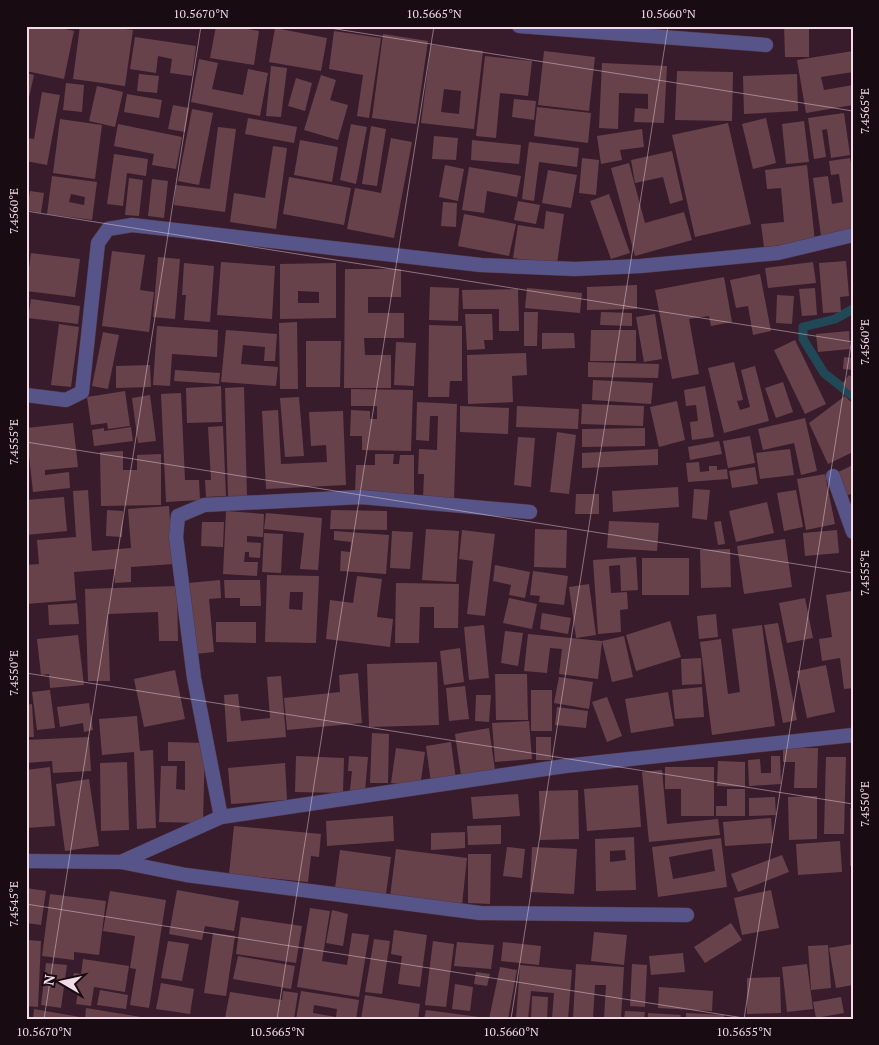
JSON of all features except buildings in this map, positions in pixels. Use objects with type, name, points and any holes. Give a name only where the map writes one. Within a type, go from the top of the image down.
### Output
[{"type":"street","points":[[519,26],[573,28],[766,45]]},
{"type":"street","points":[[26,395],[66,400],[82,392],[98,243],[108,229],[132,225],[481,265],[575,269],[641,266],[778,253],[853,236]]},
{"type":"street","points":[[833,476],[853,532]]},
{"type":"street","points":[[221,817],[194,678],[176,538],[178,516],[204,505],[361,498],[530,512]]},
{"type":"street","points":[[121,862],[221,817],[322,804],[565,766],[853,735]]},
{"type":"street","points":[[26,861],[121,862],[186,875],[480,913],[687,915]]},
{"type":"waterway","points":[[853,309],[835,319],[803,327],[803,339],[824,373],[853,396]]}]
